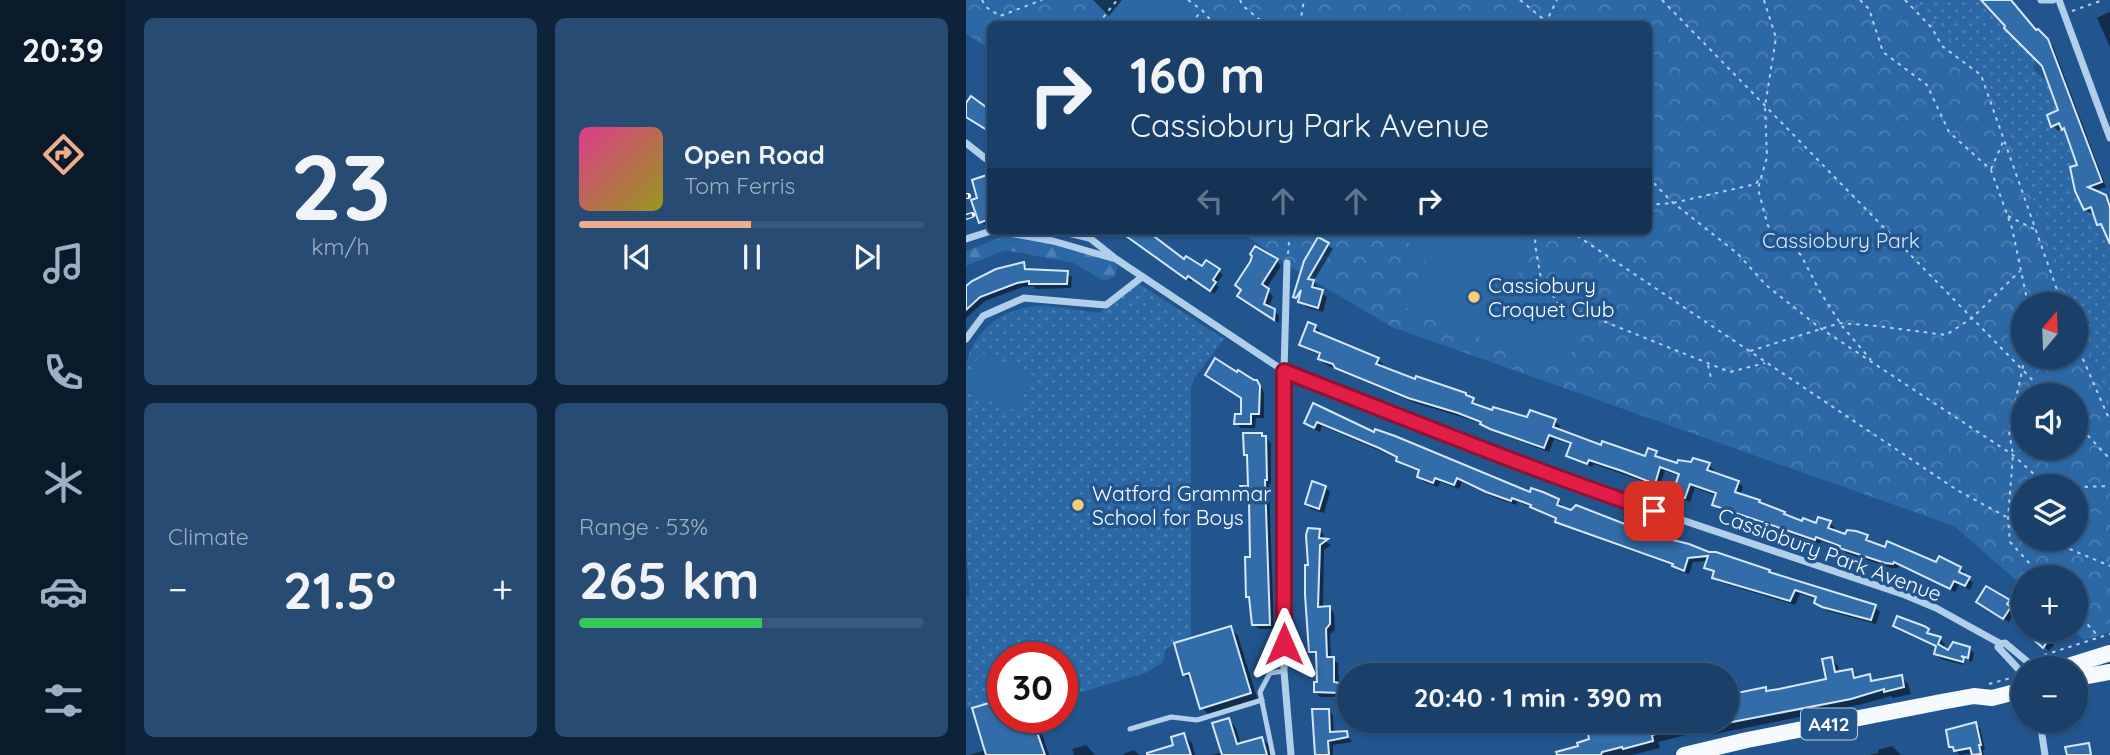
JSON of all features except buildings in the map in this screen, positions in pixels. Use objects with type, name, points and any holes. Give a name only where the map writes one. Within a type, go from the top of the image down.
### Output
[{"type":"main road","points":[[2088,660],[2110,653]]},
{"type":"main road","points":[[2088,676],[2110,672]]},
{"type":"main road","name":"A412","points":[[1974,696],[1982,690],[2011,681]]},
{"type":"main road","name":"A412","points":[[1684,755],[1747,740],[1974,696],[1992,698],[2011,693]]},
{"type":"street","points":[[2041,0],[2053,0]]},
{"type":"street","points":[[2059,0],[2110,138]]},
{"type":"street","points":[[966,143],[987,160]]},
{"type":"street","points":[[966,239],[987,232]]},
{"type":"street","points":[[1020,235],[1053,241],[1116,259]]},
{"type":"street","name":"Cassiobury Park Avenue","points":[[1085,235],[1142,277],[1284,371],[1578,485],[1905,595],[1936,608],[2001,644],[2005,643],[2021,656]]},
{"type":"street","points":[[1287,263],[1284,371],[1284,671],[1291,755]]},
{"type":"street","points":[[966,339],[983,316],[1024,298],[1106,305],[1142,277]]},
{"type":"street","name":"Cassiobury Park Avenue","points":[[2001,644],[1998,648],[2011,662]]},
{"type":"street","points":[[2042,733],[2045,755]]},
{"type":"lane","points":[[1071,235],[1092,240]]},
{"type":"lane","points":[[1273,755],[1260,692],[1270,673],[1284,671]]},
{"type":"lane","points":[[1130,729],[1171,717],[1197,720],[1262,700]]},
{"type":"path","points":[[982,0],[986,8],[1000,16],[1042,0]]},
{"type":"path","points":[[1100,21],[1117,0]]},
{"type":"path","points":[[1188,0],[1211,21]]},
{"type":"path","points":[[1240,0],[1243,6],[1261,21]]},
{"type":"path","points":[[1300,21],[1304,0]]},
{"type":"path","points":[[1520,0],[1544,21]]},
{"type":"path","points":[[1547,21],[1558,0]]},
{"type":"path","points":[[1662,0],[2011,358]]},
{"type":"path","points":[[1764,0],[1776,38],[1765,106],[1767,157],[1758,189],[1768,226],[1801,256],[1840,323],[1875,364]]},
{"type":"path","points":[[1860,0],[1869,9],[1883,52],[1927,85],[1949,132],[1991,170],[2007,215],[2026,292]]},
{"type":"path","points":[[1905,0],[1932,28],[1942,46],[1981,75],[2058,292]]},
{"type":"path","points":[[2064,13],[2103,0]]},
{"type":"path","points":[[1193,21],[1202,10]]},
{"type":"path","points":[[1991,170],[2003,142]]},
{"type":"path","points":[[1652,205],[1673,203],[1756,184],[1763,172]]},
{"type":"path","points":[[1652,181],[1673,203],[1738,254],[1766,285],[1820,328],[2011,454]]},
{"type":"path","points":[[2007,215],[2035,229]]},
{"type":"path","points":[[1287,263],[1290,235]]},
{"type":"path","points":[[1536,235],[1541,279],[1558,303],[1730,372],[1766,363]]},
{"type":"path","points":[[1576,235],[1956,490],[2011,520]]},
{"type":"path","points":[[1749,351],[1840,323],[1946,335],[1972,318],[2021,270]]},
{"type":"path","points":[[1708,363],[1711,378]]},
{"type":"path","points":[[2022,369],[2035,383]]},
{"type":"path","points":[[2087,369],[2110,421]]},
{"type":"path","points":[[2011,420],[2011,443]]},
{"type":"path","points":[[2088,436],[2110,459]]},
{"type":"path","points":[[2013,460],[2008,518],[2010,542],[2031,565]]},
{"type":"path","points":[[2018,460],[2034,474]]},
{"type":"path","points":[[2088,487],[2110,486]]},
{"type":"path","points":[[2074,551],[2110,566]]},
{"type":"path","points":[[2088,625],[2099,637]]},
{"type":"path","points":[[2044,656],[2110,634]]},
{"type":"path","points":[[1989,685],[2011,680]]},
{"type":"green space","name":"Cassiobury Park","points":[[966,0],[1914,0],[1984,72],[2068,292],[2011,292],[2011,369],[2088,369],[2088,344],[2110,404],[2110,632],[2088,639],[2088,565],[2011,565],[2011,576],[1954,526],[1392,327],[1291,267],[1245,235],[1652,235],[1652,21],[987,21],[987,47],[966,34]]},
{"type":"green space","points":[[1093,0],[1207,0],[1212,3],[1197,21],[1085,21],[1087,18],[1082,14]]},
{"type":"green space","points":[[1914,0],[1981,0],[2016,41],[2041,54],[2033,58],[2036,64],[2033,66],[2048,82],[2058,107],[2052,112],[2052,126],[2059,123],[2065,130],[2079,164],[2070,173],[2084,210],[2094,209],[2107,227],[2106,236],[2110,246],[2110,404],[2088,344],[2088,292],[2068,292],[1984,72]]},
{"type":"green space","name":"Cassiobury Croquet Club","points":[[1402,235],[1514,235],[1531,242],[1513,288],[1580,315],[1566,372],[1402,306],[1438,276]]},
{"type":"green space","points":[[1004,236],[1053,243],[1111,258],[1118,267],[1114,277],[1104,281],[1074,263],[1005,250],[966,266],[966,251]]},
{"type":"green space","name":"Watford Grammar School for Boys","points":[[1138,283],[1224,339],[1193,380],[1191,388],[1191,635],[1166,649],[1163,662],[1148,672],[1078,695],[1078,642],[987,642],[987,704],[966,707],[966,598],[970,595],[966,554],[966,364],[975,343],[988,326],[1015,310],[1043,306],[1099,313]]},
{"type":"green space","points":[[980,352],[1033,375],[1016,411],[966,389],[966,382]]},
{"type":"railway","points":[[966,217],[972,215]]},
{"type":"place","name":"Cassiobury Croquet Club","points":[[1474,297]]},
{"type":"place","name":"Watford Grammar School for Boys","points":[[1078,505]]},
{"type":"route","points":[[1284,644],[1284,371],[1578,485],[1654,511]]}]
